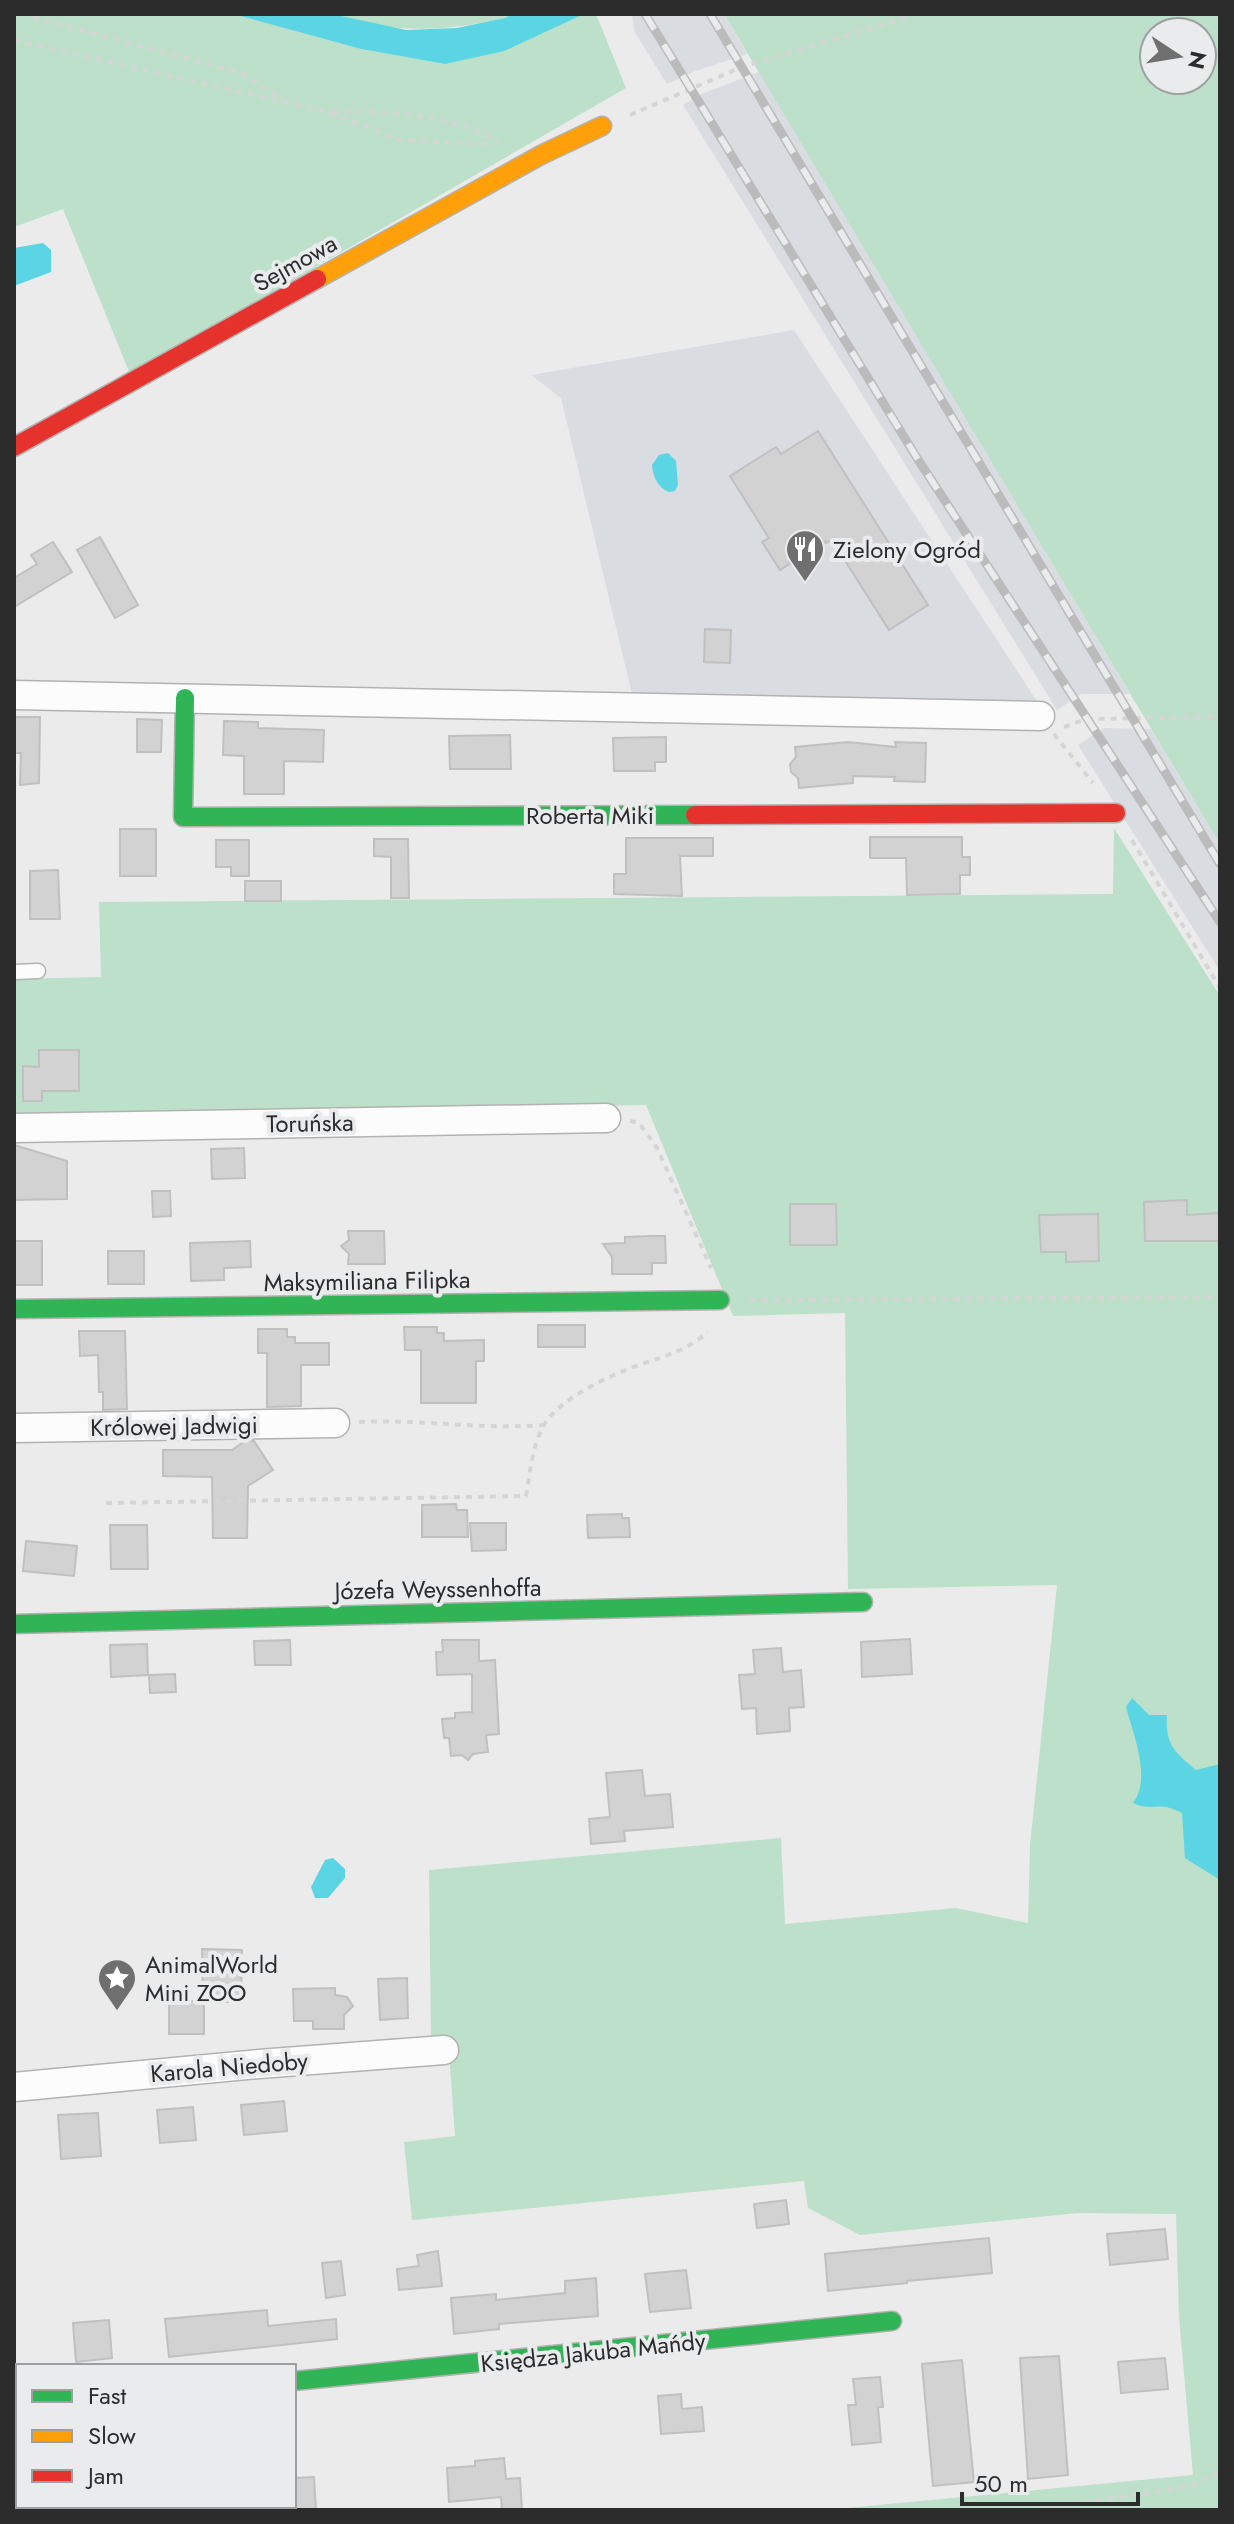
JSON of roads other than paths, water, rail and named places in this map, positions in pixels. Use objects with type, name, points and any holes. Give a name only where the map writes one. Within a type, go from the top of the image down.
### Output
[{"type":"street","name":"Sejmowa","points":[[14,447],[514,170],[602,126]]},
{"type":"street","points":[[14,695],[1047,725]]},
{"type":"street","name":"Roberta Miki","points":[[185,698],[183,817],[1116,813]]},
{"type":"street","name":"Toruńska","points":[[14,1128],[606,1118]]},
{"type":"street","name":"Maksymiliana Filipka","points":[[14,1309],[720,1300]]},
{"type":"street","name":"Królowej Jadwigi","points":[[14,1428],[335,1423]]},
{"type":"street","name":"Józefa Weyssenhoffa","points":[[14,1624],[863,1602]]},
{"type":"street","name":"Karola Niedoby","points":[[14,2087],[444,2050]]},
{"type":"street","name":"Księdza Jakuba Mańdy","points":[[296,2381],[892,2321]]},
{"type":"lane","points":[[14,972],[38,971]]},
{"type":"water","points":[[233,14],[332,14],[406,30],[457,28],[512,14],[584,14],[504,51],[445,64],[361,49]]},
{"type":"water","points":[[43,243],[51,250],[51,272],[14,286],[14,248]]},
{"type":"water","points":[[668,453],[676,461],[678,485],[675,491],[669,492],[657,482],[652,465],[659,455]]},
{"type":"water","points":[[1132,1698],[1149,1715],[1167,1715],[1172,1747],[1196,1770],[1220,1764],[1220,1880],[1185,1858],[1182,1813],[1167,1807],[1145,1807],[1133,1803],[1141,1781],[1141,1769],[1126,1707]]},
{"type":"water","points":[[333,1858],[345,1869],[345,1878],[328,1898],[315,1898],[311,1887],[325,1860]]},
{"type":"railway","points":[[645,14],[917,458],[1220,922]]},
{"type":"railway","points":[[710,14],[1220,864]]},
{"type":"place","name":"Zielony Ogród","points":[[805,583]]},
{"type":"place","name":"AnimalWorld Mini ZOO","points":[[117,2012]]}]
